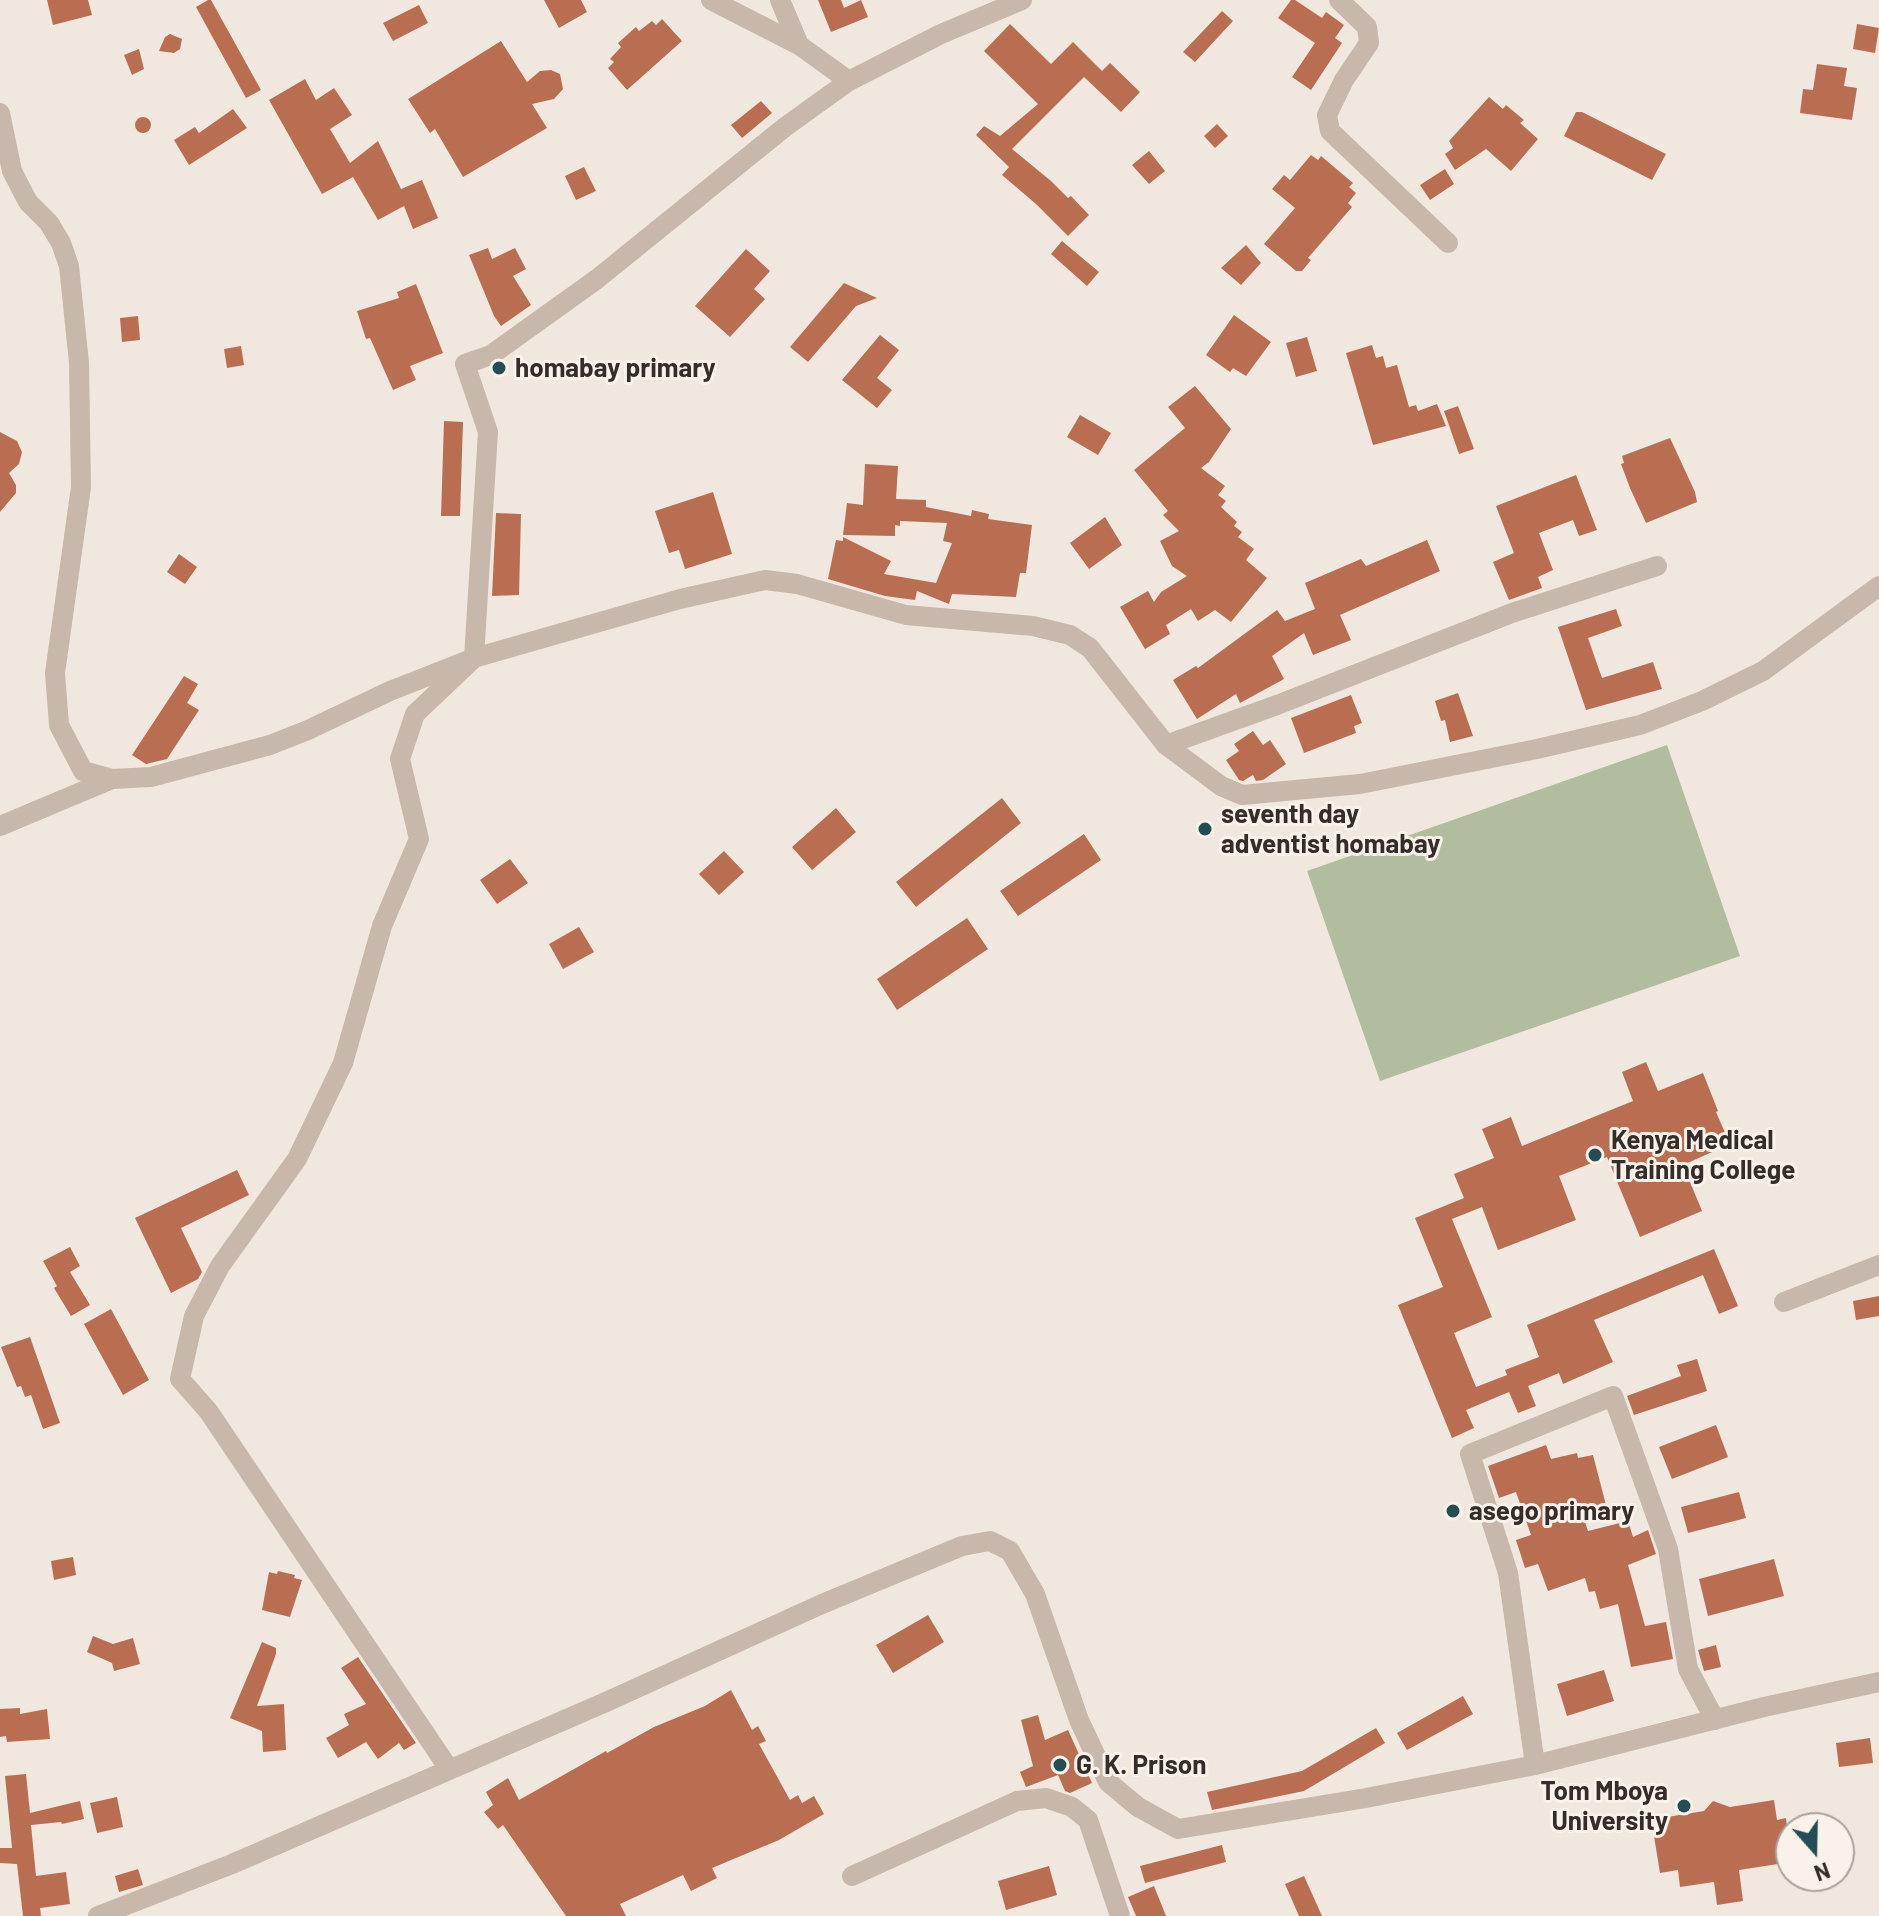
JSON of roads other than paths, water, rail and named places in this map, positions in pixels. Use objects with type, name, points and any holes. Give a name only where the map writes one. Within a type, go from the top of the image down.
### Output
[{"type":"street","points":[[711,0],[799,45],[849,81]]},
{"type":"street","points":[[780,0],[799,45]]},
{"type":"street","points":[[449,1769],[209,1412],[180,1379],[194,1316],[220,1266],[297,1159],[343,1063],[382,926],[419,839],[400,759],[415,714],[474,658],[488,432],[465,364],[491,355],[585,288],[785,127],[849,81],[941,34],[1022,0]]},
{"type":"street","points":[[1339,0],[1367,27],[1369,43],[1344,80],[1327,115],[1330,131],[1448,243]]},
{"type":"street","points":[[0,113],[12,171],[28,202],[49,223],[61,243],[69,266],[79,363],[81,487],[55,673],[59,725],[83,771],[112,779],[151,777],[270,745],[390,691],[474,658],[680,599],[765,580],[797,584],[906,615],[1033,626],[1070,635],[1090,648],[1166,745],[1221,786],[1242,795],[1360,784],[1640,725],[1702,701],[1763,671],[1879,586]]},
{"type":"street","points":[[1166,745],[1512,613],[1657,566]]},
{"type":"street","points":[[0,826],[112,779]]},
{"type":"street","points":[[1784,1302],[1879,1265]]},
{"type":"street","points":[[1535,1765],[1508,1573],[1470,1454],[1613,1396],[1668,1549],[1688,1669],[1715,1720]]},
{"type":"street","points":[[98,1916],[232,1864],[606,1702],[822,1604],[962,1546],[990,1541],[1010,1551],[1035,1594],[1079,1720],[1108,1782],[1138,1807],[1178,1829],[1366,1798],[1535,1765],[1879,1682]]},
{"type":"street","points":[[852,1876],[1017,1801],[1046,1798],[1072,1807],[1088,1820],[1120,1916]]},
{"type":"place","name":"homabay primary","points":[[499,368]]},
{"type":"place","name":"seventh day adventist homabay","points":[[1205,829]]},
{"type":"place","name":"Kenya Medical Training College","points":[[1595,1155]]},
{"type":"place","name":"asego primary","points":[[1453,1511]]},
{"type":"place","name":"G. K. Prison","points":[[1060,1765]]},
{"type":"place","name":"Tom Mboya University","points":[[1684,1806]]}]
